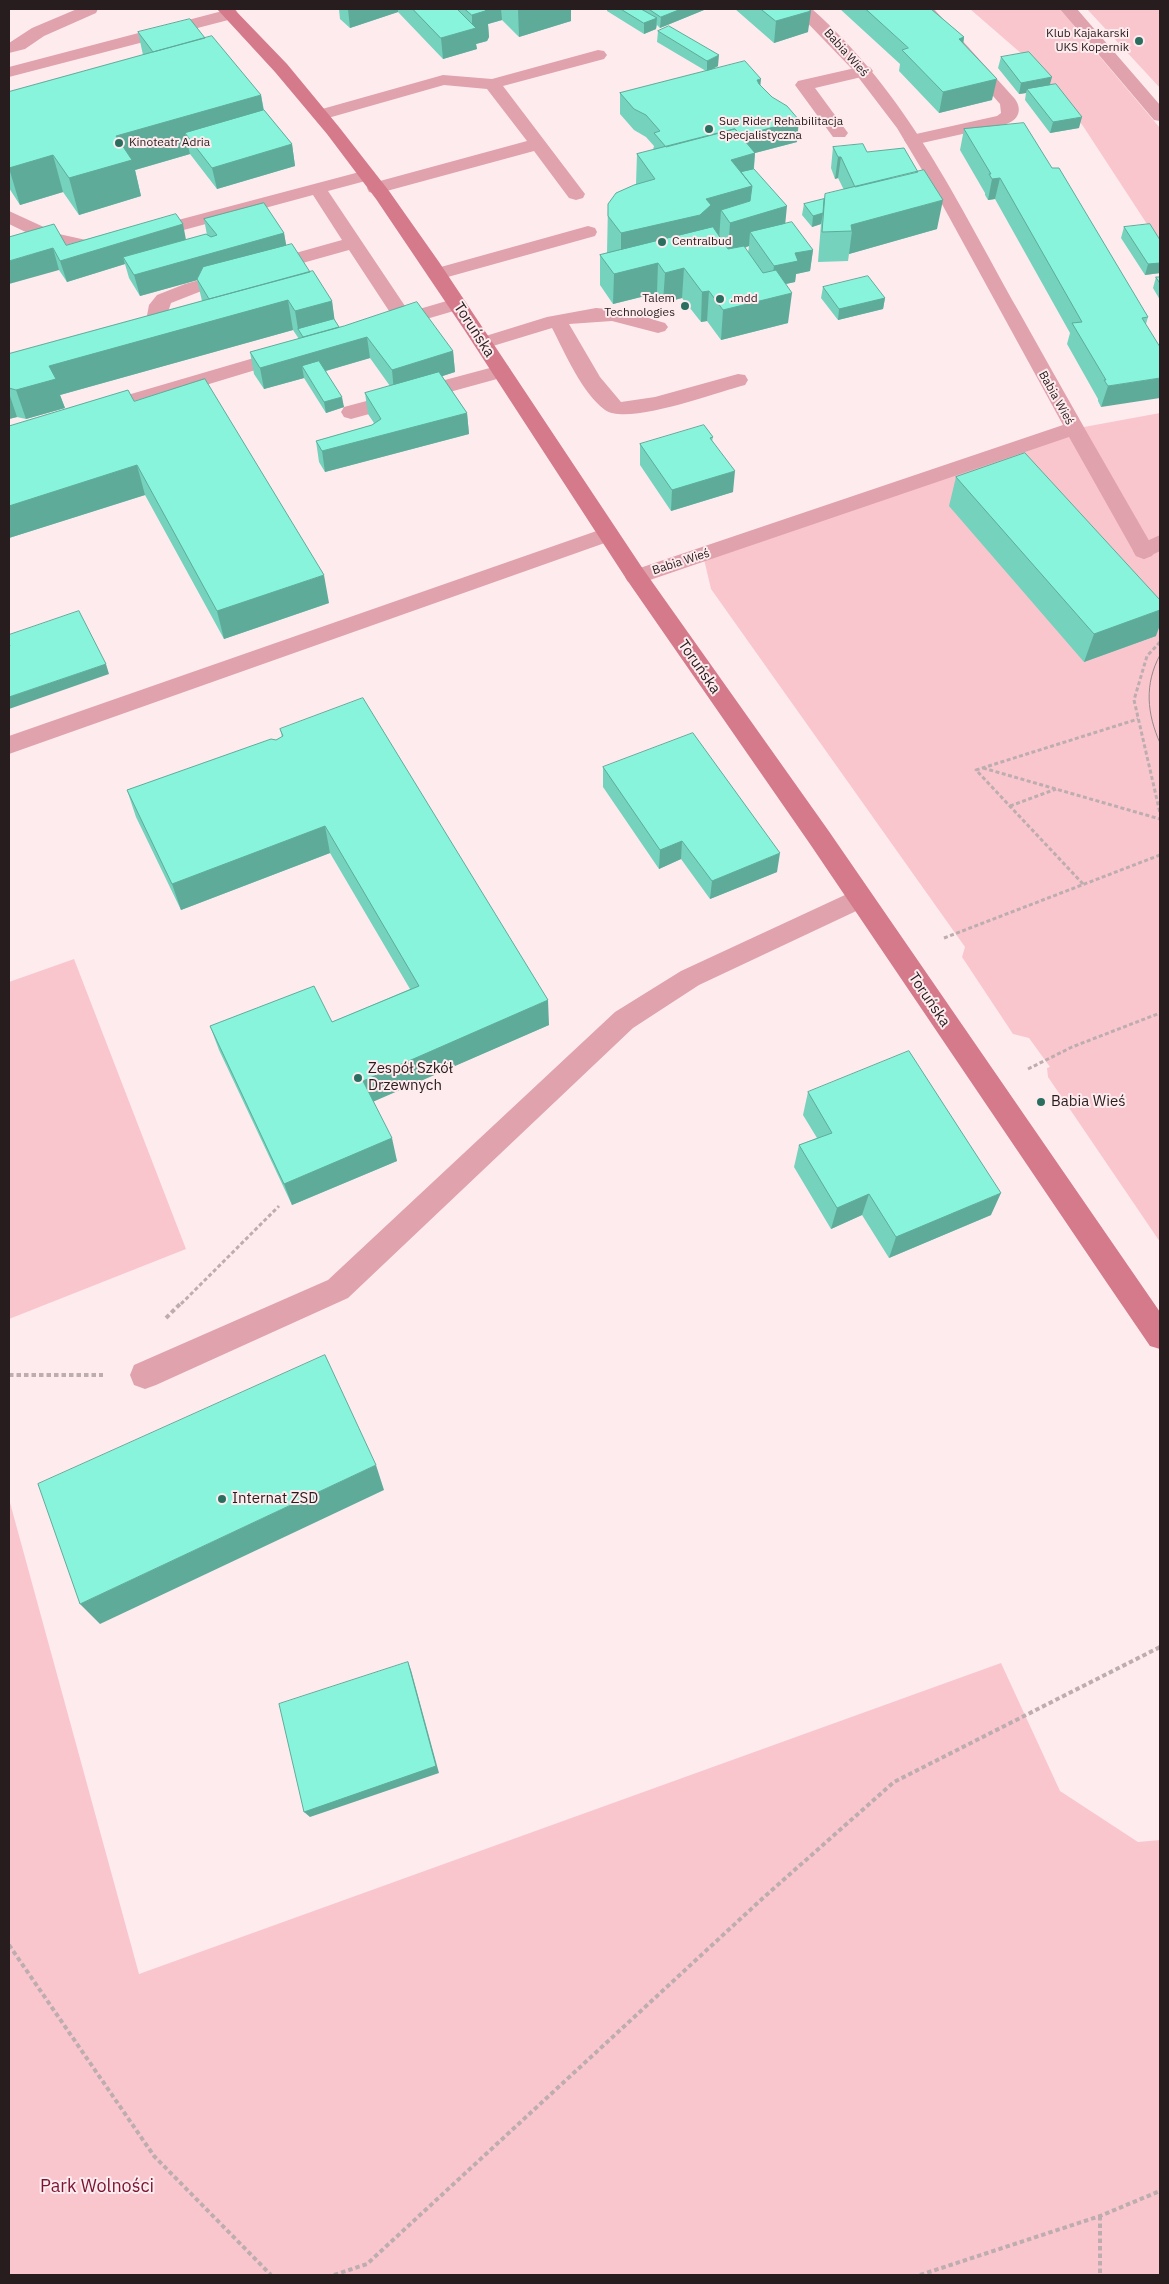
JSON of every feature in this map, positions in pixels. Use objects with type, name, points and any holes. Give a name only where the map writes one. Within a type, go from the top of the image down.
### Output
[{"type":"street","points":[[9,48],[19,45],[38,32],[90,9]]},
{"type":"street","name":"Babia Wieś","points":[[636,577],[1073,429],[913,140],[864,71],[832,36],[802,9]]},
{"type":"street","points":[[913,140],[996,122],[1010,115],[1009,103],[974,61],[925,9]]},
{"type":"street","points":[[1068,9],[1160,116]]},
{"type":"street","points":[[9,72],[227,11]]},
{"type":"street","name":"Toruńska","points":[[227,11],[321,114],[372,181],[457,304],[636,577],[860,898],[1160,1336]]},
{"type":"street","points":[[321,114],[443,80],[492,84],[598,55]]},
{"type":"street","points":[[839,133],[804,85],[864,71]]},
{"type":"street","points":[[492,84],[576,194]]},
{"type":"street","points":[[9,217],[53,238],[95,248],[372,181],[537,144]]},
{"type":"street","points":[[200,237],[321,194]]},
{"type":"street","points":[[321,194],[404,319]]},
{"type":"street","points":[[436,274],[588,232]]},
{"type":"street","points":[[9,250],[53,238]]},
{"type":"street","points":[[155,326],[159,305],[164,299],[192,288],[354,243]]},
{"type":"street","points":[[366,331],[457,304]]},
{"type":"street","points":[[483,343],[558,321],[588,315],[613,315],[658,327]]},
{"type":"street","points":[[558,321],[603,398],[616,409],[638,408],[738,380]]},
{"type":"street","points":[[75,418],[310,348]]},
{"type":"street","points":[[351,412],[501,371]]},
{"type":"street","points":[[1073,429],[1152,546]]},
{"type":"street","points":[[9,745],[608,534]]},
{"type":"street","points":[[144,1375],[338,1289],[624,1020],[690,978],[860,898]]},
{"type":"path","points":[[1160,642],[1147,656],[1134,700],[1160,813]]},
{"type":"path","points":[[1084,884],[976,770],[1138,720]]},
{"type":"path","points":[[983,768],[1160,819]]},
{"type":"path","points":[[1010,806],[1056,789]]},
{"type":"path","points":[[944,938],[1160,855]]},
{"type":"path","points":[[989,1088],[1072,1047],[1160,1013]]},
{"type":"path","points":[[162,1321],[279,1206]]},
{"type":"path","points":[[9,1375],[144,1375]]},
{"type":"path","points":[[334,2275],[367,2264],[763,1898],[894,1782],[1160,1647]]},
{"type":"path","points":[[9,1945],[154,2156],[270,2275]]},
{"type":"path","points":[[920,2275],[1100,2216],[1160,2191]]},
{"type":"path","points":[[1100,2216],[1100,2275]]},
{"type":"green space","points":[[970,9],[1063,9],[1074,26],[1160,128],[1160,244],[1083,126],[1030,61]]},
{"type":"green space","name":"Klub Kajakarski UKS Kopernik","points":[[1087,9],[1160,9],[1160,88]]},
{"type":"green space","points":[[1160,413],[1160,1242],[1048,1077],[1047,1068],[1050,1067],[1029,1038],[1013,1034],[962,957],[965,947],[711,589],[703,555],[1073,429]]},
{"type":"green space","points":[[74,959],[186,1249],[9,1319],[9,982]]},
{"type":"green space","name":"Park Wolności","points":[[9,1499],[139,1974],[1001,1663],[1060,1791],[1138,1842],[1160,1840],[1160,2275],[9,2275]]},
{"type":"building","points":[[413,9],[457,9],[476,28],[441,38]]},
{"type":"building","points":[[465,9],[487,9],[472,15]]},
{"type":"building","points":[[621,9],[641,9],[657,18],[644,23]]},
{"type":"building","points":[[649,9],[681,9],[661,17]]},
{"type":"building","points":[[761,9],[808,9],[811,11],[776,21]]},
{"type":"building","points":[[866,9],[931,9],[964,37],[959,39],[997,79],[943,92],[902,50],[908,48]]},
{"type":"building","points":[[190,19],[205,38],[153,52],[138,32]]},
{"type":"building","points":[[669,26],[719,55],[707,61],[658,31]]},
{"type":"building","points":[[212,36],[261,95],[116,136],[132,160],[69,178],[53,155],[9,168],[9,92]]},
{"type":"building","points":[[1029,52],[1052,77],[1021,83],[1001,57]]},
{"type":"building","points":[[745,61],[761,79],[757,80],[759,84],[772,97],[787,106],[799,120],[741,136],[735,129],[666,147],[654,133],[660,131],[646,115],[634,109],[620,93]]},
{"type":"building","points":[[1056,84],[1082,117],[1053,122],[1027,89]]},
{"type":"building","points":[[264,110],[292,144],[212,168],[185,133]]},
{"type":"building","points":[[1024,123],[1052,168],[1059,168],[1148,317],[1142,318],[1160,347],[1160,378],[1108,386],[1072,323],[1082,322],[1000,178],[992,179],[989,174],[991,174],[964,129]]},
{"type":"building","points":[[735,129],[755,153],[731,160],[752,186],[706,199],[711,205],[700,215],[621,233],[608,216],[608,204],[616,193],[655,179],[637,154]]},
{"type":"building","points":[[863,144],[867,152],[904,148],[918,172],[855,187],[841,157],[838,157],[833,147]]},
{"type":"building","points":[[754,169],[787,206],[730,223],[721,210],[750,201],[752,186],[741,172]]},
{"type":"building","points":[[924,170],[943,200],[851,225],[852,231],[822,232],[825,194]]},
{"type":"building","points":[[824,199],[823,213],[813,216],[804,204]]},
{"type":"building","points":[[264,203],[284,233],[134,275],[123,257],[206,234],[211,237],[217,235],[204,219]]},
{"type":"building","points":[[176,214],[183,224],[60,261],[53,248],[9,261],[9,237],[54,224],[66,245]]},
{"type":"building","points":[[792,222],[813,250],[795,253],[798,261],[774,266],[750,232]]},
{"type":"building","points":[[1150,224],[1160,240],[1160,263],[1148,264],[1124,227]]},
{"type":"building","points":[[713,227],[728,249],[744,246],[763,273],[776,270],[792,293],[723,310],[709,291],[702,292],[684,268],[665,273],[658,263],[614,274],[600,255]]},
{"type":"building","points":[[292,244],[310,272],[209,299],[197,279],[203,267]]},
{"type":"building","points":[[313,271],[332,301],[295,311],[288,300],[49,366],[56,379],[16,390],[9,388],[9,354]]},
{"type":"building","points":[[868,276],[885,298],[839,309],[823,287]]},
{"type":"building","points":[[417,302],[453,351],[392,370],[367,337],[260,368],[250,352],[344,326]]},
{"type":"building","points":[[334,319],[339,327],[303,337],[298,329]]},
{"type":"building","points":[[319,361],[342,397],[324,402],[302,366]]},
{"type":"building","points":[[439,372],[467,413],[322,451],[316,441],[372,425],[381,419],[365,393]]},
{"type":"building","points":[[205,379],[324,575],[217,611],[137,465],[9,506],[9,426],[128,390],[134,401]]},
{"type":"building","points":[[704,425],[713,437],[710,438],[735,471],[672,490],[640,444]]},
{"type":"building","points":[[1025,453],[1160,600],[1160,610],[1094,634],[956,477]]},
{"type":"building","points":[[79,611],[106,664],[9,697],[9,635]]},
{"type":"building","points":[[363,698],[548,1000],[363,1081],[392,1138],[284,1184],[210,1026],[314,986],[332,1022],[419,986],[325,826],[172,884],[127,790],[271,739],[276,740],[283,736],[280,729]]},
{"type":"building","points":[[693,733],[780,853],[712,881],[682,841],[660,850],[603,767]]},
{"type":"building","points":[[909,1051],[1001,1193],[896,1237],[869,1194],[837,1208],[799,1145],[832,1133],[808,1092]]},
{"type":"building","name":"Internat ZSD","points":[[325,1355],[376,1465],[80,1604],[38,1484]]},
{"type":"building","points":[[408,1662],[436,1766],[304,1812],[279,1704]]},
{"type":"tram line","points":[[1160,655],[1151,677],[1149,699],[1152,721],[1160,743]]},
{"type":"place","name":"Klub Kajakarski UKS Kopernik","points":[[1139,41]]},
{"type":"place","name":"Sue Rider Rehabilitacja Specjalistyczna","points":[[709,129]]},
{"type":"place","name":"Kinoteatr Adria","points":[[119,143]]},
{"type":"place","name":"Centralbud","points":[[662,242]]},
{"type":"place","name":".mdd","points":[[720,299]]},
{"type":"place","name":"Talem Technologies","points":[[685,306]]},
{"type":"place","name":"Zespół Szkół Drzewnych","points":[[358,1078]]},
{"type":"place","name":"Babia Wieś","points":[[1041,1102]]},
{"type":"place","name":"Internat ZSD","points":[[222,1499]]}]
